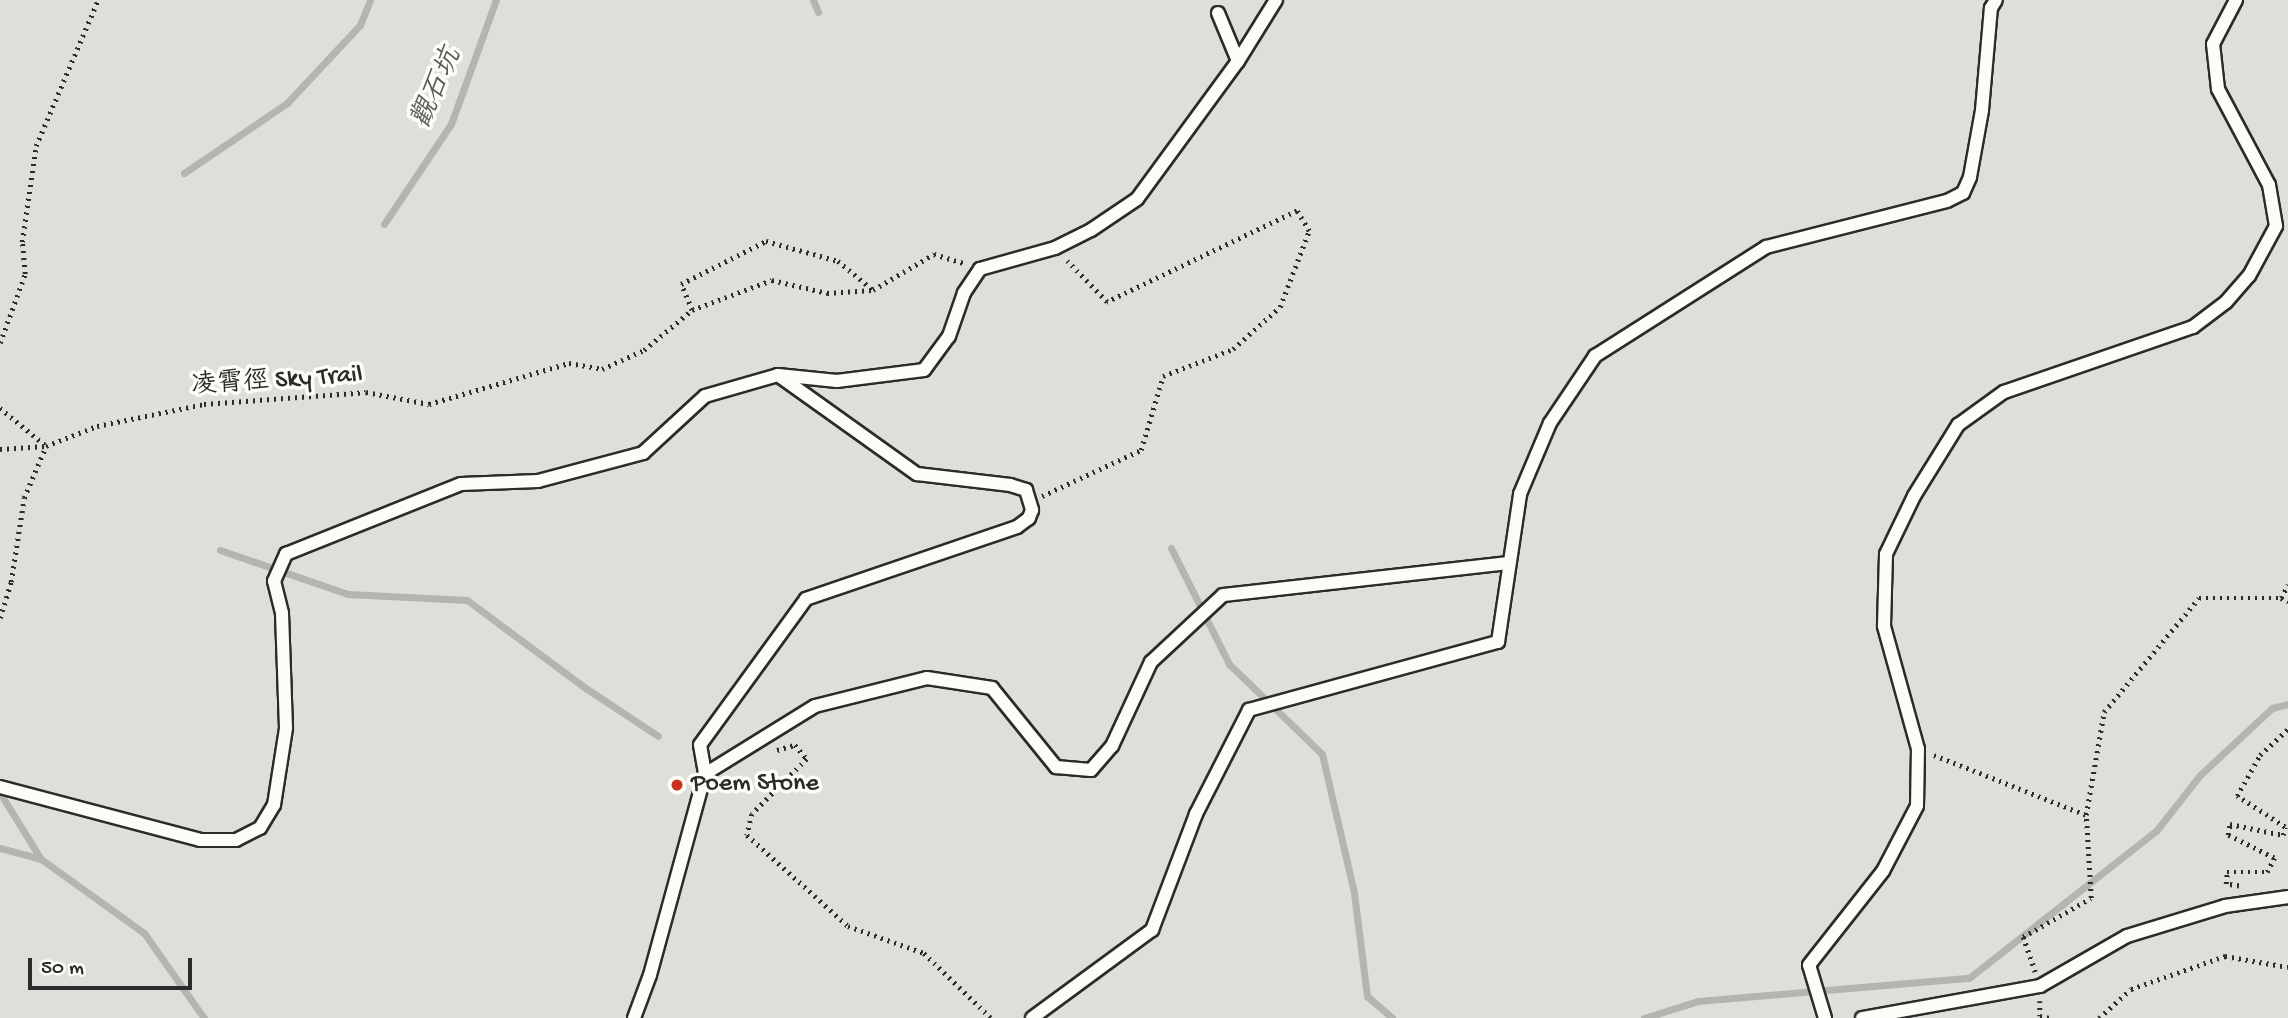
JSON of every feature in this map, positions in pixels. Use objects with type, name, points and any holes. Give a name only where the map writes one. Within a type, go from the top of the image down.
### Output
[{"type":"lane","points":[[0,787],[200,840],[236,840],[260,828],[274,805],[286,728],[282,613],[274,581],[286,554],[461,484],[538,481],[643,453],[705,396],[778,375],[837,381],[924,370],[949,336],[964,293],[980,269],[1055,248],[1091,230],[1137,199],[1238,61],[1276,0]]},
{"type":"lane","points":[[1031,1018],[1152,930],[1196,814],[1250,710],[1498,642],[1520,494],[1550,423],[1595,356],[1766,247],[1947,201],[1962,193],[1970,177],[1979,123],[1991,8],[1996,0]]},
{"type":"lane","points":[[1825,1018],[1809,965],[1883,871],[1917,806],[1918,749],[1884,626],[1886,554],[1914,496],[1958,425],[2004,392],[2193,327],[2226,302],[2249,276],[2276,226],[2269,185],[2218,89],[2213,44],[2236,0]]},
{"type":"lane","points":[[1218,13],[1238,61]]},
{"type":"lane","points":[[634,1018],[650,975],[705,774],[700,746],[806,599],[1017,527],[1029,518],[1031,501],[1026,490],[1010,485],[918,474],[778,375]]},
{"type":"lane","points":[[705,774],[815,706],[927,678],[992,688],[1056,767],[1091,770],[1112,746],[1151,662],[1223,595],[1509,564]]},
{"type":"lane","points":[[1862,1018],[2040,986],[2127,936],[2225,906],[2288,897]]},
{"type":"path","points":[[0,343],[25,274],[22,242],[36,146],[98,0]]},
{"type":"path","points":[[1031,501],[1141,450],[1163,376],[1233,349],[1280,307],[1309,231],[1297,211],[1107,302],[1055,248]]},
{"type":"path","points":[[692,310],[681,284],[765,242],[838,261],[873,290],[934,254],[980,269]]},
{"type":"path","name":"凌霄徑 Sky Trail","points":[[0,449],[46,446],[97,426],[204,404],[366,392],[429,404],[569,363],[602,369],[645,350],[692,310],[772,280],[827,293],[873,290]]},
{"type":"path","points":[[0,408],[46,446],[24,498],[11,582],[0,618]]},
{"type":"path","points":[[2281,598],[2288,584]]},
{"type":"path","points":[[2040,986],[2023,937],[2091,898],[2086,815],[2104,712],[2200,598],[2281,598],[2288,601]]},
{"type":"path","points":[[2265,902],[2267,891],[2226,884],[2227,872],[2267,872],[2274,858],[2228,835],[2230,824],[2283,835],[2286,827],[2237,796],[2260,755],[2288,729]]},
{"type":"path","points":[[770,752],[795,745],[807,759],[752,814],[747,835],[848,926],[924,953],[991,1018]]},
{"type":"path","points":[[1918,749],[2086,815]]},
{"type":"path","points":[[2099,1018],[2131,989],[2225,956],[2288,967]]},
{"type":"shaded area","points":[[0,0],[2288,0],[2288,1018],[0,1018]]},
{"type":"waterway","points":[[184,173],[287,103],[360,25],[370,0]]},
{"type":"waterway","name":"觀石坑","points":[[384,224],[451,124],[496,0]]},
{"type":"waterway","points":[[813,0],[818,12]]},
{"type":"waterway","points":[[1171,548],[1229,664],[1322,754],[1354,893],[1367,996],[1392,1018]]},
{"type":"waterway","points":[[220,550],[348,594],[467,600],[587,689],[658,736]]},
{"type":"waterway","points":[[1644,1018],[1698,1001],[1969,978],[2156,831],[2200,775],[2272,708],[2288,704]]},
{"type":"waterway","points":[[0,793],[41,859],[144,933],[204,1018]]},
{"type":"waterway","points":[[0,848],[41,859]]},
{"type":"place","name":"Poem Stone","points":[[677,785]]}]
